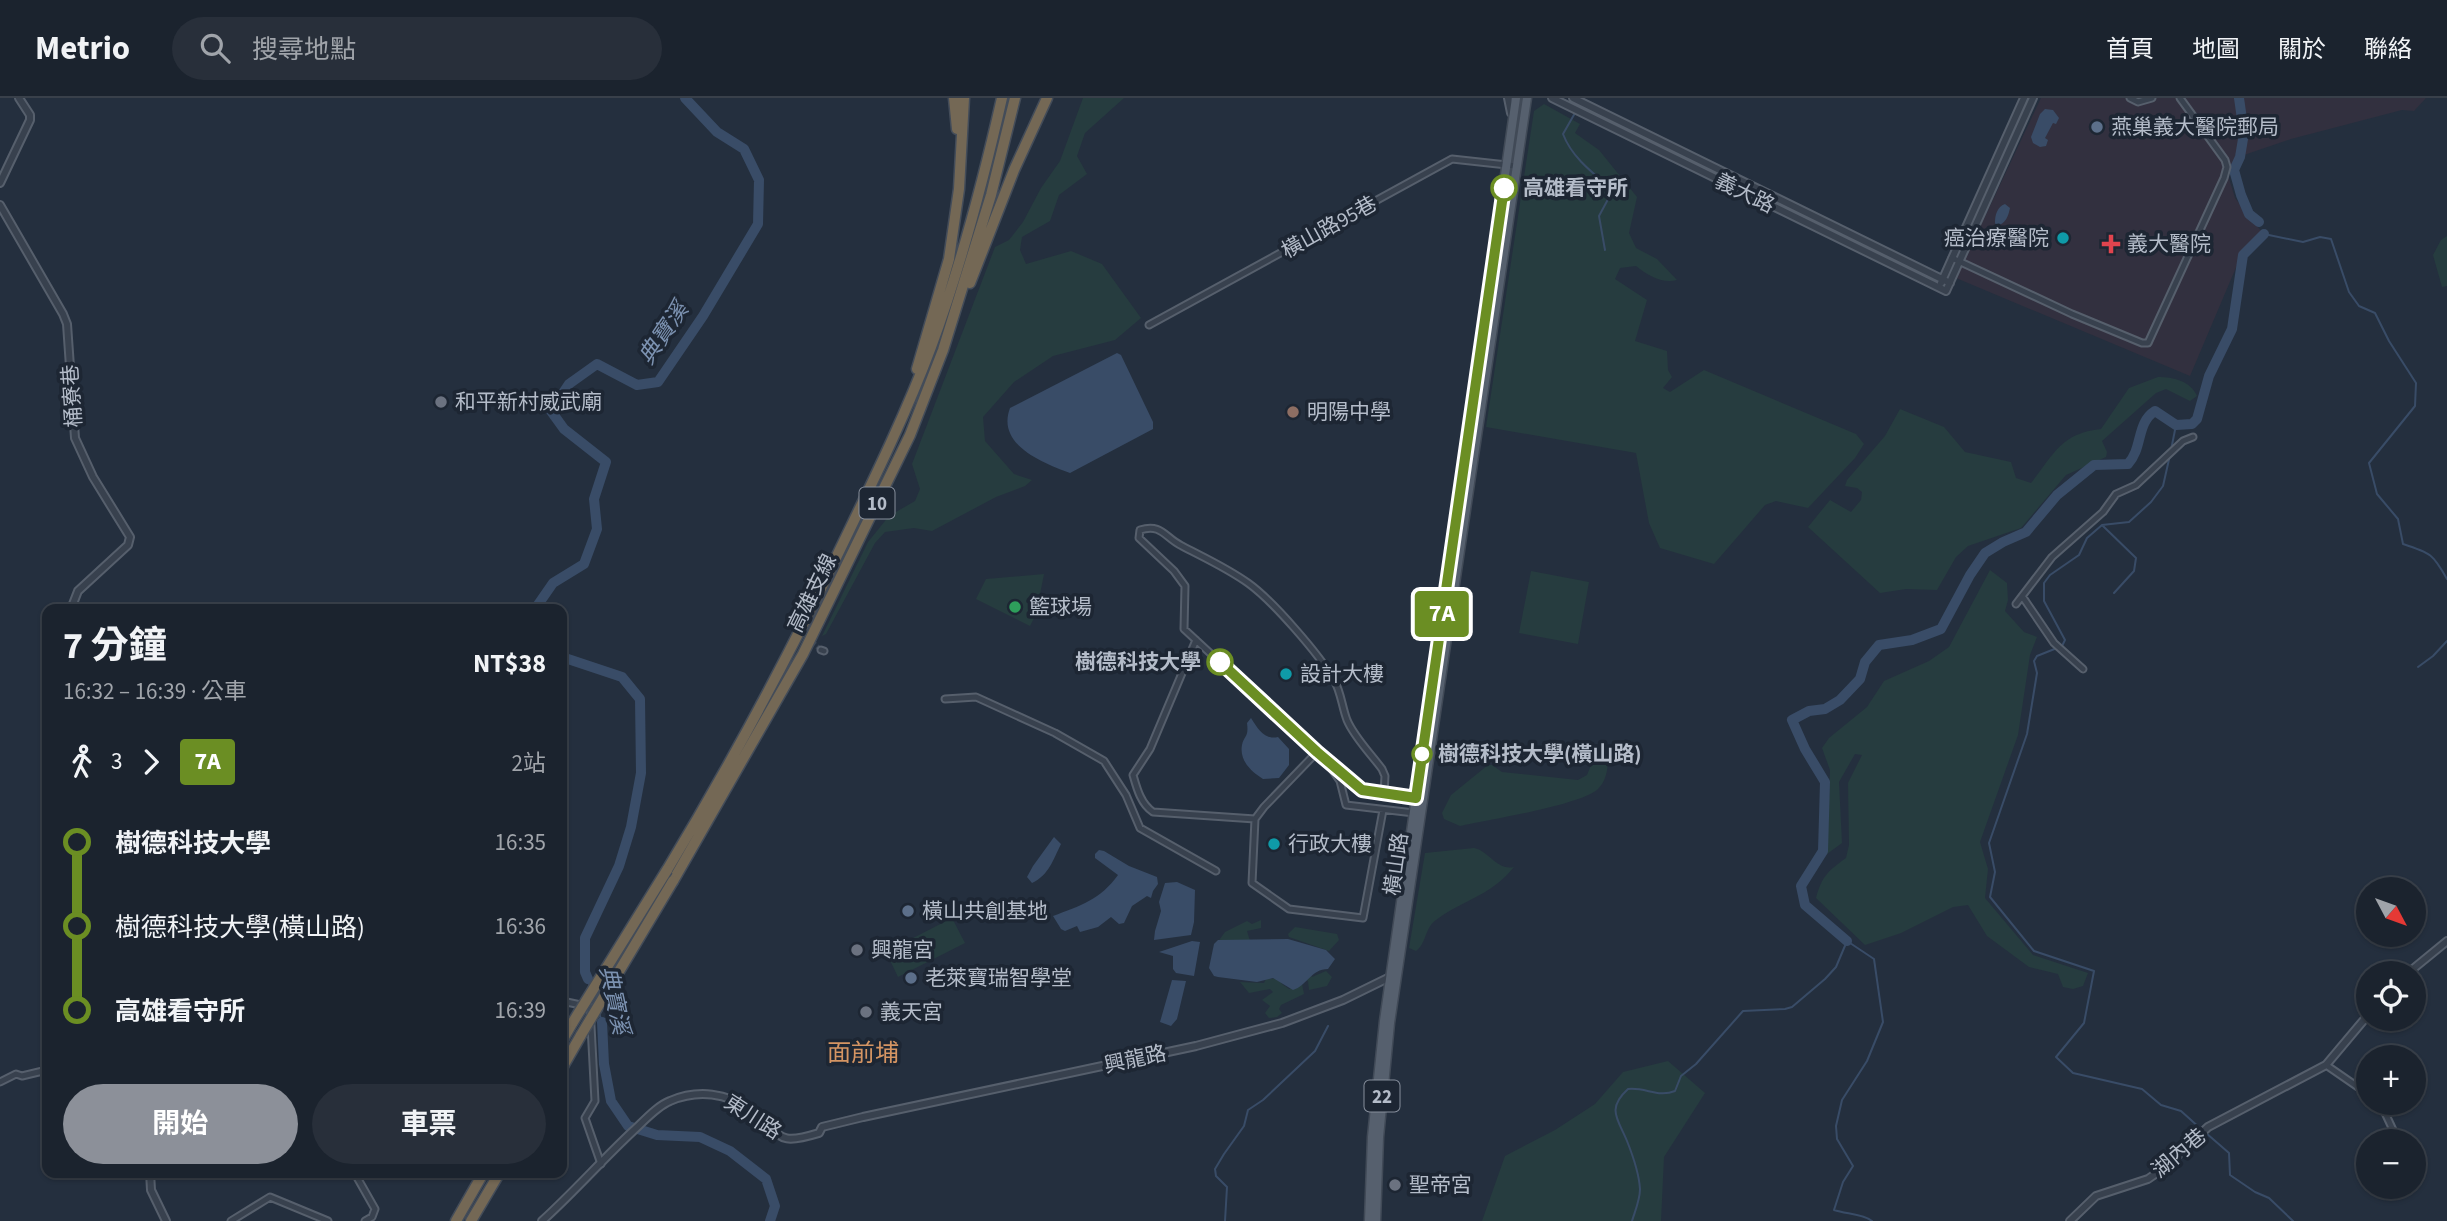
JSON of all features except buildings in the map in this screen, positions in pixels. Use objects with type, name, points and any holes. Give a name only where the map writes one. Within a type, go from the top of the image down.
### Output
[{"type":"highway","points":[[954,98],[960,149]]},
{"type":"highway","points":[[906,412],[949,259],[959,189],[964,98]]},
{"type":"highway","name":"高雄支線","points":[[567,1032],[723,778],[792,649],[906,412],[932,344],[981,191],[1002,98]]},
{"type":"highway","name":"高雄支線","points":[[567,1059],[803,654],[910,435],[934,374],[991,195],[1015,98]]},
{"type":"highway","points":[[934,374],[1020,157],[1040,98]]},
{"type":"highway","points":[[1020,157],[1047,98]]},
{"type":"highway","points":[[456,1221],[481,1178]]},
{"type":"highway","points":[[471,1221],[496,1178]]},
{"type":"main road","name":"橫山路","points":[[1376,1221],[1378,1137],[1394,974],[1512,165],[1511,129],[1516,98]]},
{"type":"main road","name":"橫山路","points":[[1369,1221],[1372,1137],[1416,798],[1512,165],[1527,98]]},
{"type":"street","points":[[0,183],[30,120],[30,115],[19,98]]},
{"type":"street","points":[[1508,98],[1511,129]]},
{"type":"street","name":"義大路","points":[[1552,98],[1946,291],[1946,281],[1573,98]]},
{"type":"street","points":[[1956,259],[2024,98]]},
{"type":"street","points":[[1946,281],[2033,98]]},
{"type":"street","points":[[2130,98],[2138,102],[2152,98]]},
{"type":"street","points":[[1956,259],[2072,314],[2142,343],[2151,341],[2227,167],[2219,150],[2180,98]]},
{"type":"street","points":[[1622,132],[1625,124]]},
{"type":"street","name":"橫山路95巷","points":[[1149,325],[1451,159],[1512,165]]},
{"type":"street","name":"桶寮巷","points":[[0,205],[67,324],[75,438],[93,477],[130,537],[128,545],[78,591],[73,604]]},
{"type":"street","points":[[2016,604],[2052,557],[2103,512],[2116,494],[2136,485],[2182,441],[2193,438]]},
{"type":"street","points":[[1384,793],[1385,776],[1382,768],[1348,723],[1336,682],[1320,659],[1278,612],[1251,585],[1228,569],[1178,544],[1161,530],[1150,527],[1140,530],[1139,538],[1174,570],[1185,586],[1184,629],[1362,790],[1416,798]]},
{"type":"street","points":[[2022,596],[2054,643],[2083,669]]},
{"type":"street","points":[[1196,640],[1150,749],[1133,775],[1138,791],[1146,808],[1153,812],[1255,820]]},
{"type":"street","points":[[944,699],[976,697],[1055,733],[1104,761],[1126,795],[1140,828],[1216,871]]},
{"type":"street","points":[[1317,752],[1340,781],[1346,805],[1414,813]]},
{"type":"street","points":[[1317,752],[1264,807],[1255,820],[1252,883],[1289,909],[1363,918],[1383,810]]},
{"type":"street","points":[[2423,961],[2447,941]]},
{"type":"street","name":"興龍路","points":[[863,1117],[1196,1046],[1282,1023],[1342,1000],[1394,974]]},
{"type":"street","points":[[542,1221],[601,1164],[585,1118],[595,1101],[590,1007],[567,1002]]},
{"type":"street","name":"湖內巷","points":[[2070,1221],[2096,1196],[2148,1179],[2164,1168],[2208,1127],[2326,1065],[2356,1029]]},
{"type":"street","points":[[2326,1065],[2356,1086]]},
{"type":"street","points":[[0,1082],[16,1074],[22,1076],[42,1071]]},
{"type":"street","name":"東川路","points":[[601,1164],[644,1120],[672,1100],[716,1094],[737,1101],[788,1140],[819,1133],[822,1128],[863,1117]]},
{"type":"street","points":[[150,1178],[151,1190],[166,1221]]},
{"type":"street","points":[[357,1178],[375,1209],[372,1217],[365,1221]]},
{"type":"street","points":[[231,1221],[270,1197],[328,1221]]},
{"type":"shaded area","name":"義大醫院","points":[[2041,98],[2426,98],[2414,111],[2402,110],[2291,139],[2244,155],[2228,175],[2235,198],[2261,231],[2240,258],[2190,376],[1956,278]]},
{"type":"green space","points":[[1083,98],[1124,98],[1085,133],[1077,156],[1087,174],[1059,195],[1050,221],[1022,237],[1020,250],[1026,264],[1071,251],[1102,264],[1141,318],[1115,340],[1053,356],[1014,382],[983,417],[985,441],[1014,474],[1032,480],[1025,486],[996,497],[932,531],[914,528],[885,532],[875,543],[826,634],[822,636],[868,542],[889,516],[915,501],[920,489],[912,464],[995,247],[1009,240],[1023,222],[1041,188],[1060,161]]},
{"type":"green space","points":[[1544,104],[1580,124],[1575,133],[1599,150],[1637,197],[1629,233],[1636,248],[1657,259],[1677,280],[1660,280],[1636,266],[1620,268],[1615,279],[1647,300],[1635,341],[1667,351],[1668,370],[1672,377],[1663,388],[1670,392],[1704,370],[1856,434],[1864,444],[1855,458],[1808,508],[1776,501],[1765,505],[1714,564],[1660,548],[1649,523],[1636,453],[1486,427],[1534,111]]},
{"type":"green space","points":[[2447,236],[2447,286],[2442,287],[2433,255],[2441,240]]},
{"type":"green space","points":[[2158,377],[2181,381],[2197,396],[2190,401],[2166,389],[2156,393],[2102,441],[2107,452],[2106,457],[2066,475],[2021,528],[1968,546],[1956,557],[1937,590],[1906,589],[1880,593],[1808,527],[1830,500],[1851,512],[1861,500],[1862,492],[1857,488],[1845,486],[1847,480],[1885,436],[1900,409],[1944,427],[1965,452],[2011,462],[2016,478],[2031,483],[2067,440],[2087,431],[2101,429],[2129,388]]},
{"type":"green space","points":[[1990,570],[2007,583],[2008,600],[2005,611],[2024,632],[2037,637],[2030,655],[2018,735],[1980,842],[1988,869],[1985,898],[2033,955],[2088,973],[2083,986],[2073,989],[2063,987],[2058,974],[2029,967],[1987,936],[1968,905],[1953,907],[1901,933],[1865,945],[1816,898],[1826,875],[1846,858],[1849,845],[1848,783],[1862,755],[1855,754],[1839,782],[1842,843],[1827,854],[1830,770],[1822,748],[1829,738],[1867,707],[1884,681],[1929,661],[1949,647]]},
{"type":"green space","points":[[1531,571],[1589,582],[1578,644],[1519,633]]},
{"type":"green space","name":"籃球場","points":[[1044,574],[1036,614],[1030,626],[976,599],[986,579]]},
{"type":"green space","points":[[1598,748],[1608,753],[1607,772],[1598,789],[1588,795],[1554,806],[1460,826],[1444,819],[1442,813],[1451,795],[1488,765],[1502,772],[1578,780],[1587,775]]},
{"type":"green space","points":[[1474,848],[1498,864],[1514,867],[1491,888],[1436,920],[1416,951],[1409,948],[1425,853]]},
{"type":"green space","points":[[952,918],[965,943],[898,977],[886,952]]},
{"type":"green space","points":[[1261,920],[1261,928],[1247,931],[1250,941],[1217,943],[1225,932],[1247,921],[1252,924]]},
{"type":"green space","points":[[1295,927],[1337,934],[1339,940],[1329,951],[1289,937],[1288,934]]},
{"type":"green space","points":[[1326,971],[1332,977],[1327,986],[1309,990],[1308,981],[1305,979],[1310,973],[1312,977]]},
{"type":"green space","points":[[1278,978],[1289,989],[1302,984],[1304,994],[1281,1005],[1279,1009],[1282,1013],[1269,1018],[1265,1013],[1270,1006],[1262,1000],[1273,992],[1270,989],[1249,993],[1240,982],[1264,983],[1266,979]]},
{"type":"green space","points":[[1668,1061],[1705,1093],[1664,1157],[1661,1221],[1482,1221],[1505,1156],[1555,1130],[1595,1104],[1623,1072]]},
{"type":"water","points":[[2045,109],[2053,110],[2059,118],[2045,138],[2048,140],[2046,146],[2040,147],[2033,143],[2031,137],[2040,114]]},
{"type":"water","points":[[2005,204],[2010,208],[2008,214],[2005,221],[1997,226],[1995,217],[2000,207]]},
{"type":"water","points":[[1117,353],[1121,355],[1153,422],[1153,429],[1070,473],[1035,458],[1016,442],[1007,421],[1010,408]]},
{"type":"water","points":[[1251,718],[1262,733],[1269,737],[1278,737],[1289,749],[1289,765],[1279,778],[1263,779],[1244,761],[1242,745],[1247,734],[1247,723]]},
{"type":"water","points":[[1054,837],[1061,844],[1047,871],[1032,883],[1027,877]]},
{"type":"water","points":[[1099,850],[1157,877],[1158,884],[1151,898],[1147,896],[1132,906],[1124,923],[1119,924],[1111,917],[1098,927],[1080,932],[1077,926],[1065,931],[1053,916],[1097,896],[1118,875],[1095,858]]},
{"type":"water","points":[[1177,882],[1195,890],[1191,935],[1154,940],[1161,911],[1159,902],[1165,883]]},
{"type":"water","points":[[1288,939],[1326,950],[1335,959],[1328,969],[1317,972],[1293,990],[1273,978],[1257,982],[1218,977],[1214,976],[1209,968],[1214,944],[1218,940]]},
{"type":"water","points":[[1192,941],[1200,942],[1194,976],[1176,973],[1173,969],[1173,956],[1159,952]]},
{"type":"water","points":[[1172,980],[1186,981],[1177,1019],[1171,1026],[1160,1022]]},
{"type":"waterway","name":"典寶溪","points":[[538,604],[553,583],[584,564],[597,529],[594,499],[606,462],[564,429],[551,411],[569,384],[597,364],[637,385],[658,382],[703,316],[758,224],[759,180],[744,149],[717,132],[685,98]]},
{"type":"waterway","points":[[2239,98],[2244,133],[2240,157],[2234,170],[2249,214],[2259,222]]},
{"type":"waterway","points":[[1575,113],[1563,134],[1567,143],[1584,165],[1613,190],[1599,216],[1605,250]]},
{"type":"waterway","points":[[2264,234],[2303,242],[2320,237],[2331,239],[2349,292],[2359,306],[2375,313],[2416,383],[2415,406],[2369,463],[2377,494],[2398,519],[2403,544],[2430,555],[2447,579]]},
{"type":"waterway","points":[[1847,941],[1805,905],[1801,886],[1823,851],[1825,782],[1805,749],[1792,720],[1809,711],[1825,709],[1840,700],[1860,679],[1865,662],[1879,645],[1912,640],[1941,629],[1985,553],[2026,532],[2057,495],[2094,465],[2128,464],[2136,451],[2145,422],[2155,411],[2176,425],[2192,424],[2197,419],[2209,376],[2232,329],[2243,255],[2264,234]]},
{"type":"waterway","points":[[2171,450],[2176,425]]},
{"type":"waterway","points":[[2170,455],[2163,486],[2151,502],[2129,522],[2102,525],[2087,538],[2079,555],[2050,575],[2044,583],[2044,601],[2065,640],[2062,646],[2037,656],[2034,661],[2037,673],[2027,734],[1989,843],[1995,872],[1990,897],[2034,951],[2094,971],[2084,1023],[2056,1057],[2073,1073],[2142,1089],[2161,1105],[2181,1111],[2201,1129]]},
{"type":"waterway","points":[[2103,526],[2136,558],[2134,571],[2114,593]]},
{"type":"waterway","points":[[2418,667],[2447,641]]},
{"type":"waterway","name":"典寶溪","points":[[567,659],[622,677],[640,699],[641,773],[631,827],[619,866],[585,938],[585,972],[588,979]]},
{"type":"waterway","points":[[1632,1221],[1640,1189],[1633,1159],[1616,1114],[1617,1102],[1621,1096],[1628,1089],[1663,1093],[1675,1091],[1681,1076],[1696,1064],[1743,1011],[1792,1007],[1836,967],[1847,941],[1874,959],[1883,1022],[1867,1061],[1842,1100],[1836,1126],[1837,1139],[1853,1166],[1843,1182],[1834,1210],[1859,1215],[1872,1221]]},
{"type":"waterway","name":"典寶溪","points":[[588,979],[590,988]]},
{"type":"waterway","name":"典寶溪","points":[[599,1013],[602,1022]]},
{"type":"waterway","name":"典寶溪","points":[[602,1022],[604,1064],[611,1101],[628,1126],[657,1135],[700,1137],[730,1151],[766,1179],[775,1206],[770,1221]]},
{"type":"waterway","points":[[1225,1221],[1227,1187],[1216,1176],[1215,1169],[1244,1126],[1248,1110],[1263,1100],[1315,1051],[1328,1026]]},
{"type":"waterway","points":[[2206,1133],[2229,1153],[2230,1175],[2269,1198],[2293,1221]]},
{"type":"tunnel","points":[[795,626],[821,650]]},
{"type":"bus line","name":"7A","points":[[1220,662],[1362,790],[1416,798],[1504,188]]},
{"type":"place","name":"燕巢義大醫院郵局","points":[[2097,127]]},
{"type":"place","name":"高雄看守所","points":[[1504,188]]},
{"type":"place","name":"癌治療醫院","points":[[2063,238]]},
{"type":"place","name":"義大醫院","points":[[2111,244]]},
{"type":"place","name":"和平新村威武廟","points":[[441,402]]},
{"type":"place","name":"明陽中學","points":[[1293,412]]},
{"type":"place","name":"籃球場","points":[[1015,607]]},
{"type":"place","name":"樹德科技大學","points":[[1220,662]]},
{"type":"place","name":"設計大樓","points":[[1286,674]]},
{"type":"place","name":"樹德科技大學(橫山路)","points":[[1422,754]]},
{"type":"place","name":"行政大樓","points":[[1274,844]]},
{"type":"place","name":"橫山共創基地","points":[[908,911]]},
{"type":"place","name":"興龍宮","points":[[857,950]]},
{"type":"place","name":"老萊寶瑞智學堂","points":[[911,978]]},
{"type":"place","name":"義天宮","points":[[866,1012]]},
{"type":"place","name":"聖帝宮","points":[[1395,1185]]},
{"type":"district","name":"面前埔","points":[[863,1053]]}]
